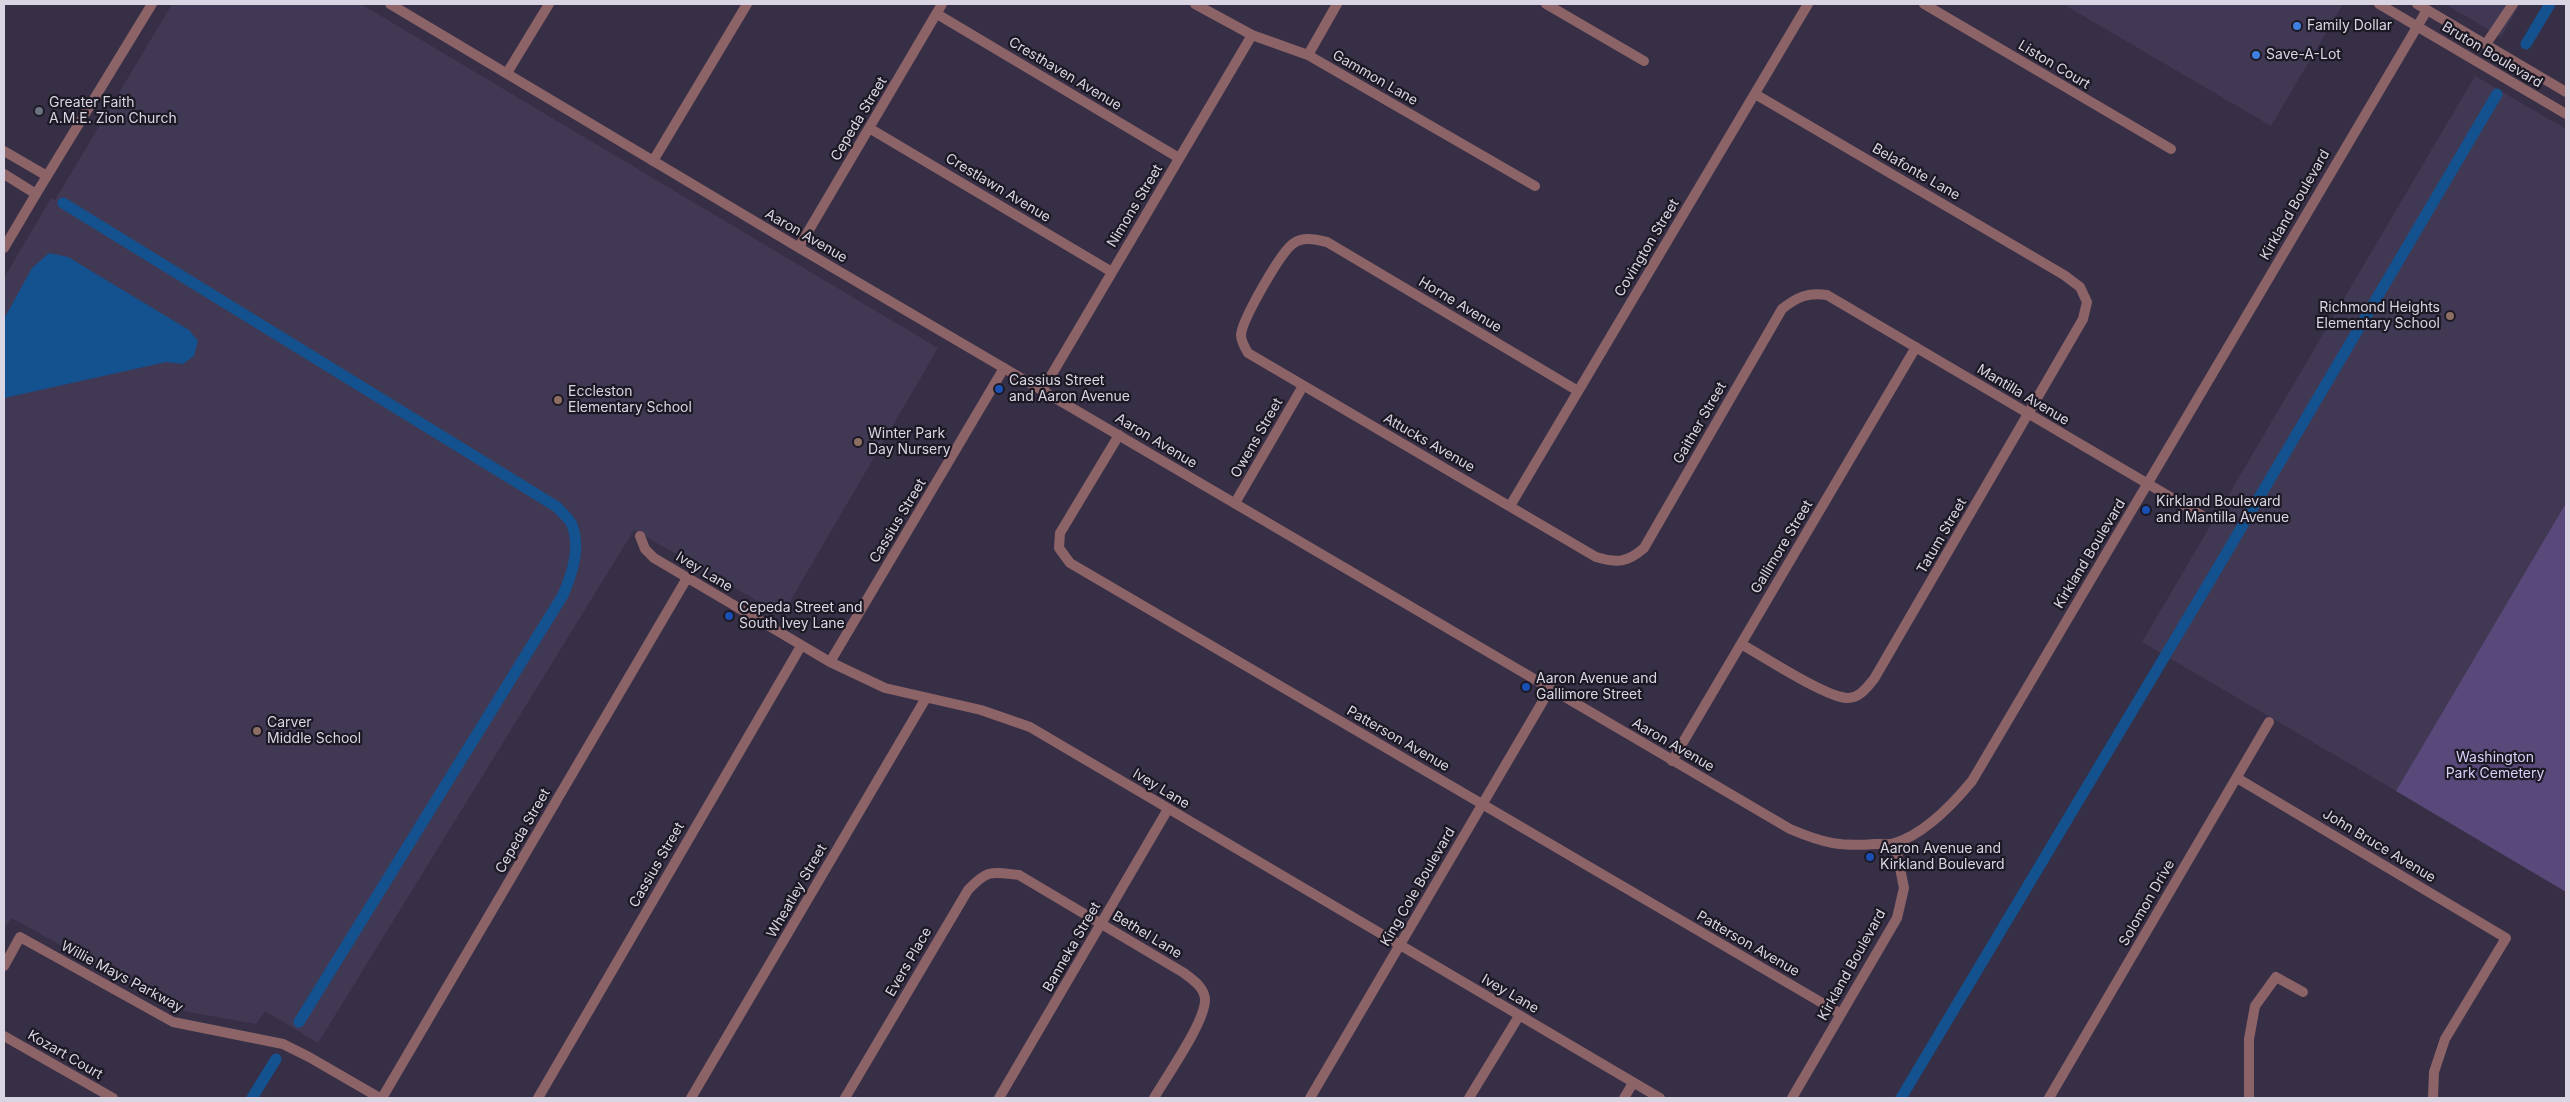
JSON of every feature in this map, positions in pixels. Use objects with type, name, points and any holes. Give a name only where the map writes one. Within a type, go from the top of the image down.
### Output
[{"type":"street","points":[[4,248],[152,4]]},
{"type":"street","name":"Aaron Avenue","points":[[390,4],[798,248],[1119,434],[1790,829],[1815,839],[1846,847],[1894,843]]},
{"type":"street","points":[[507,73],[548,4]]},
{"type":"street","points":[[653,162],[746,4]]},
{"type":"street","name":"Cepeda Street","points":[[798,248],[942,4]]},
{"type":"street","name":"Gammon Lane","points":[[1195,4],[1252,35],[1308,55],[1535,186]]},
{"type":"street","points":[[1308,55],[1338,4]]},
{"type":"street","points":[[1546,4],[1644,62]]},
{"type":"street","name":"Covington Street","points":[[1510,506],[1808,4]]},
{"type":"street","name":"Liston Court","points":[[1924,4],[2170,149]]},
{"type":"street","name":"Bruton Boulevard","points":[[2379,4],[2566,114]]},
{"type":"street","name":"Bruton Boulevard","points":[[2417,4],[2566,92]]},
{"type":"street","points":[[2486,44],[2513,4]]},
{"type":"street","name":"Kirkland Boulevard","points":[[1792,1098],[1897,918],[1904,888],[1894,843],[1922,828],[1951,806],[1972,781],[2427,10]]},
{"type":"street","name":"Cresthaven Avenue","points":[[937,14],[1179,158]]},
{"type":"street","name":"Nimons Street","points":[[1042,391],[1252,35]]},
{"type":"street","name":"Belafonte Lane","points":[[1755,94],[2064,275]]},
{"type":"street","name":"Crestlawn Avenue","points":[[869,128],[1112,272]]},
{"type":"street","points":[[4,151],[47,176]]},
{"type":"street","points":[[4,174],[36,194]]},
{"type":"street","name":"Attucks Avenue","points":[[1327,242],[1312,238],[1295,241],[1284,251],[1245,320],[1240,337],[1248,353],[1596,557]]},
{"type":"street","name":"Horne Avenue","points":[[1327,242],[1578,391]]},
{"type":"street","name":"Tatum Street","points":[[1741,644],[1828,693],[1848,698],[1860,694],[1874,679],[2083,319],[2087,302],[2080,287],[2064,275]]},
{"type":"street","name":"Gaither Street","points":[[1596,557],[1612,562],[1632,559],[1644,548],[1782,309],[1795,299],[1812,292],[1827,295]]},
{"type":"street","name":"Mantilla Avenue","points":[[1827,295],[2206,518]]},
{"type":"street","name":"Gallimore Street","points":[[1672,761],[1916,347]]},
{"type":"street","name":"Cassius Street","points":[[830,662],[1004,368]]},
{"type":"street","name":"Owens Street","points":[[1235,503],[1303,386]]},
{"type":"street","name":"Patterson Avenue","points":[[1119,434],[1060,533],[1058,548],[1070,563],[1841,1014]]},
{"type":"street","name":"Ivey Lane","points":[[640,536],[645,549],[654,558],[830,662],[885,688],[981,710],[1030,727],[1660,1098]]},
{"type":"street","name":"Cepeda Street","points":[[381,1098],[687,578]]},
{"type":"street","name":"Cassius Street","points":[[538,1098],[801,646]]},
{"type":"street","name":"King Cole Boulevard","points":[[1310,1098],[1550,689]]},
{"type":"street","name":"Wheatley Street","points":[[691,1098],[926,698]]},
{"type":"street","name":"Solomon Drive","points":[[2049,1098],[2269,722]]},
{"type":"street","name":"John Bruce Avenue","points":[[2237,778],[2506,938],[2446,1039],[2434,1072],[2433,1098]]},
{"type":"street","name":"Banneka Street","points":[[999,1098],[1168,809]]},
{"type":"street","name":"Evers Place","points":[[845,1098],[968,890],[981,876],[995,872],[1019,875]]},
{"type":"street","name":"Bethel Lane","points":[[1019,875],[1184,973],[1200,985],[1205,998],[1203,1015],[1154,1098]]},
{"type":"street","name":"Willie Mays Parkway","points":[[4,966],[20,937],[173,1022],[283,1044],[381,1098]]},
{"type":"street","points":[[2249,1098],[2249,1039],[2255,1006],[2276,977],[2303,992]]},
{"type":"street","points":[[1470,1098],[1519,1016]]},
{"type":"street","name":"Kozart Court","points":[[4,1036],[113,1098]]},
{"type":"street","points":[[1624,1098],[1633,1083]]},
{"type":"shaded area","points":[[172,4],[361,4],[938,348],[782,615],[634,530],[318,1043],[265,1011],[256,1024],[188,1012],[158,1000],[12,918],[4,928],[4,278],[51,198],[55,200]]},
{"type":"shaded area","points":[[2063,4],[2343,4],[2271,126]]},
{"type":"shaded area","points":[[2445,4],[2520,4],[2501,37]]},
{"type":"shaded area","name":"Richmond Heights Elementary School","points":[[2475,76],[2566,129],[2566,503],[2396,791],[2142,642]]},
{"type":"green space","name":"Washington Park Cemetery","points":[[2566,503],[2566,892],[2396,791]]},
{"type":"water","points":[[49,253],[68,257],[189,330],[198,341],[194,356],[183,364],[166,362],[4,398],[4,319],[32,268]]},
{"type":"waterway","points":[[2526,44],[2550,4]]},
{"type":"waterway","points":[[1901,1098],[2217,569],[2497,94]]},
{"type":"waterway","points":[[63,203],[557,507],[571,523],[575,534],[574,561],[563,595],[299,1022]]},
{"type":"waterway","points":[[252,1098],[276,1059]]},
{"type":"place","name":"Family Dollar","points":[[2297,26]]},
{"type":"place","name":"Save-A-Lot","points":[[2256,55]]},
{"type":"place","name":"Greater Faith A.M.E. Zion Church","points":[[39,111]]},
{"type":"place","name":"Richmond Heights Elementary School","points":[[2450,316]]},
{"type":"place","name":"Cassius Street and Aaron Avenue","points":[[999,389]]},
{"type":"place","name":"Eccleston Elementary School","points":[[558,400]]},
{"type":"place","name":"Winter Park Day Nursery","points":[[858,442]]},
{"type":"place","name":"Kirkland Boulevard and Mantilla Avenue","points":[[2146,510]]},
{"type":"place","name":"Cepeda Street and South Ivey Lane","points":[[729,616]]},
{"type":"place","name":"Aaron Avenue and Gallimore Street","points":[[1526,687]]},
{"type":"place","name":"Carver Middle School","points":[[257,731]]},
{"type":"place","name":"Aaron Avenue and Kirkland Boulevard","points":[[1870,857]]}]
